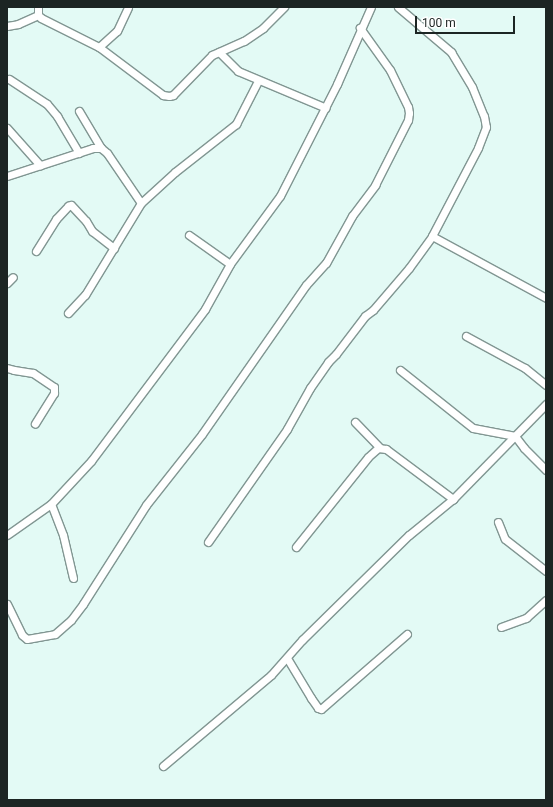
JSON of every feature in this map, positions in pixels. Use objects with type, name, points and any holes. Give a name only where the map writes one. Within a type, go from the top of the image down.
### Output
[{"type":"street","points":[[38,7],[38,15]]},
{"type":"street","points":[[99,47],[117,31],[128,7]]},
{"type":"street","points":[[38,15],[99,47],[163,95],[169,96],[173,95],[207,59],[244,41],[264,28],[284,7]]},
{"type":"street","points":[[7,535],[51,504],[91,461],[205,308],[230,264],[280,196],[326,108],[360,28],[371,7]]},
{"type":"street","points":[[208,542],[287,429],[310,388],[328,362],[336,354],[365,316],[373,310],[410,268],[432,236],[478,148],[486,127],[484,116],[472,86],[451,52],[398,7]]},
{"type":"street","points":[[7,26],[18,24],[38,15]]},
{"type":"street","points":[[7,604],[22,635],[27,639],[55,634],[71,620],[87,599],[146,505],[202,434],[306,285],[326,263],[352,216],[375,185],[408,120],[409,113],[407,104],[390,70],[360,28]]},
{"type":"street","points":[[219,52],[238,71],[258,81],[326,108]]},
{"type":"street","points":[[9,79],[47,104],[57,116],[79,153]]},
{"type":"street","points":[[68,313],[85,295],[141,203],[175,172],[236,124],[258,81]]},
{"type":"street","points":[[79,112],[102,148],[141,203]]},
{"type":"street","points":[[7,128],[40,166]]},
{"type":"street","points":[[7,176],[93,148],[102,148]]},
{"type":"street","points":[[36,251],[56,219],[68,206],[71,205],[86,221],[92,231],[114,248]]},
{"type":"street","points":[[189,235],[230,264]]},
{"type":"street","points":[[432,236],[546,298]]},
{"type":"street","points":[[7,283],[13,276]]},
{"type":"street","points":[[466,336],[525,368],[546,385]]},
{"type":"street","points":[[7,368],[33,372],[54,387],[54,393],[35,424]]},
{"type":"street","points":[[400,370],[473,428],[515,436],[524,448],[546,470]]},
{"type":"street","points":[[163,766],[270,675],[409,535],[453,498],[546,404]]},
{"type":"street","points":[[355,422],[380,448],[386,449],[453,498]]},
{"type":"street","points":[[296,547],[368,457],[380,448]]},
{"type":"street","points":[[51,504],[63,535],[73,578]]},
{"type":"street","points":[[498,522],[505,539],[546,571]]},
{"type":"street","points":[[501,627],[526,618],[546,600]]},
{"type":"street","points":[[287,658],[311,698],[318,708],[321,709],[407,634]]}]
